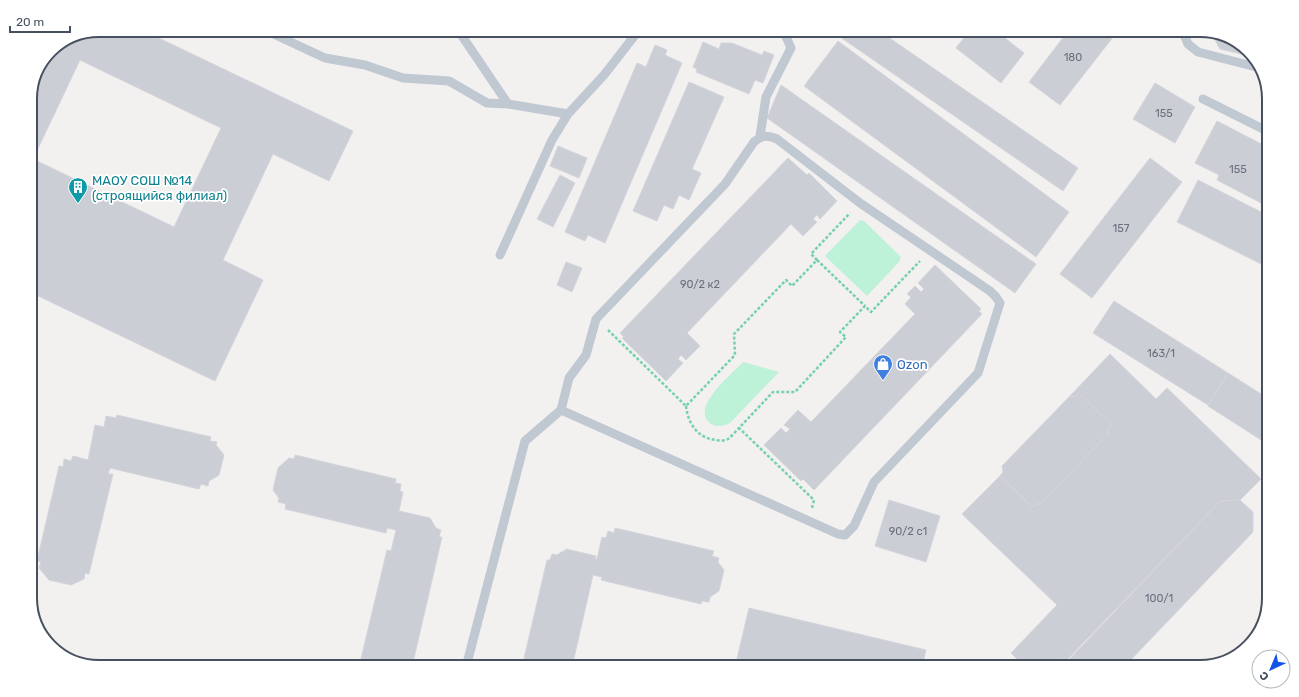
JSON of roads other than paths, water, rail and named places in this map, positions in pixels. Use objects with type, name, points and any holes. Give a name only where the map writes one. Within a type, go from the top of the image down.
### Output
[{"type":"lane","points":[[280,37],[325,58],[365,65],[403,78],[449,81],[487,103],[508,104],[568,114]]},
{"type":"lane","points":[[463,37],[508,104]]},
{"type":"lane","points":[[500,255],[552,140],[568,114],[604,75],[634,37]]},
{"type":"lane","points":[[468,660],[525,441],[561,410],[570,378],[586,355],[596,319],[725,184],[754,142],[760,136],[766,97],[792,48],[786,37]]},
{"type":"lane","points":[[1185,37],[1188,44],[1198,52],[1253,66]]},
{"type":"lane","points":[[1203,99],[1262,128]]},
{"type":"lane","points":[[561,410],[838,534],[845,535],[850,532],[874,482],[978,373],[1000,304],[996,297],[990,291],[860,203],[777,139],[769,136],[760,136]]},
{"type":"place","name":"МАОУ СОШ №14 (строящийся филиал)","points":[[78,204]]},
{"type":"place","name":"Ozon","points":[[883,381]]}]
